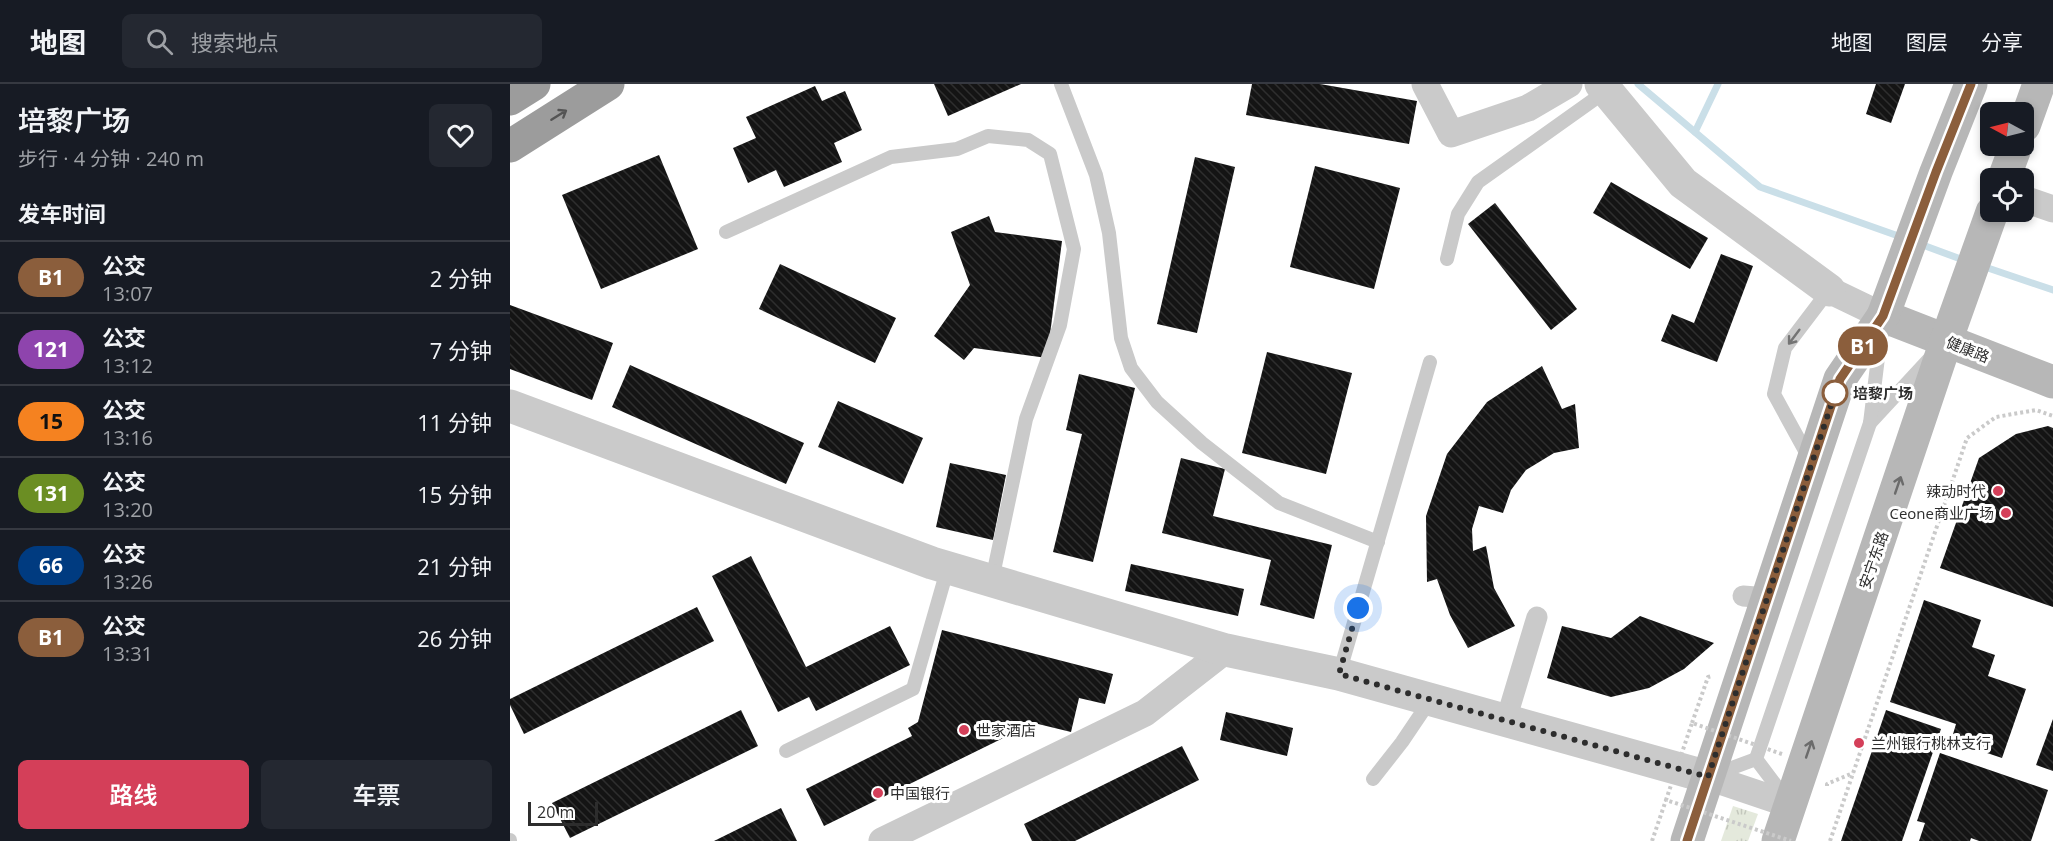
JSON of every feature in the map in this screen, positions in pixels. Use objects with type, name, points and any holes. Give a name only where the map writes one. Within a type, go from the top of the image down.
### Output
[{"type":"highway","points":[[510,99],[534,84]]},
{"type":"highway","points":[[510,146],[608,84]]},
{"type":"main road","points":[[1687,841],[1708,777],[1755,597],[1812,464],[1840,379],[1883,316],[1971,84]]},
{"type":"main road","points":[[2033,102],[2039,84]]},
{"type":"main road","name":"安宁东路","points":[[1778,841],[1946,340],[1988,222]]},
{"type":"main road","name":"健康路","points":[[1883,316],[2053,382]]},
{"type":"street","points":[[1425,84],[1451,134],[1528,108],[1562,86]]},
{"type":"street","points":[[1604,88],[1683,183],[1829,290],[1883,316]]},
{"type":"street","points":[[2034,202],[2053,209]]},
{"type":"street","points":[[510,406],[921,559],[1226,650],[1339,674],[1431,699],[1708,777],[1791,805]]},
{"type":"street","points":[[1506,720],[1538,617]]},
{"type":"street","points":[[882,841],[1145,713],[1226,650]]},
{"type":"lane","points":[[1061,84],[1096,175],[1110,233],[1121,338],[1131,368],[1157,402],[1202,443],[1279,503],[1378,542]]},
{"type":"lane","points":[[1447,259],[1458,214],[1478,182],[1604,88]]},
{"type":"lane","points":[[726,232],[891,157],[957,149],[988,136],[1028,140],[1050,154],[1074,249],[1060,325],[1026,419],[992,580]]},
{"type":"lane","points":[[1812,464],[1774,394],[1785,348],[1829,290]]},
{"type":"lane","points":[[1756,759],[1870,423],[1883,316]]},
{"type":"lane","points":[[1870,423],[1946,340]]},
{"type":"lane","points":[[1339,674],[1430,362]]},
{"type":"lane","points":[[786,751],[913,689],[948,567]]},
{"type":"lane","points":[[1373,779],[1431,699]]},
{"type":"lane","points":[[1756,759],[1791,805]]},
{"type":"lane","points":[[1708,777],[1756,759]]},
{"type":"path","points":[[1830,841],[1967,438],[1996,417],[2036,410],[2053,416]]},
{"type":"path","points":[[1652,841],[1708,677]]},
{"type":"path","points":[[1692,723],[1782,754]]},
{"type":"path","points":[[1827,784],[1853,773]]},
{"type":"path","points":[[1666,800],[1791,841]]},
{"type":"green space","points":[[1733,806],[1758,814],[1748,841],[1721,841]]},
{"type":"building","points":[[934,84],[1021,84],[948,116]]},
{"type":"building","points":[[1252,84],[1320,84],[1417,101],[1409,144],[1246,115]]},
{"type":"building","points":[[1876,84],[1905,84],[1891,123],[1866,114]]},
{"type":"building","points":[[815,86],[822,101],[845,91],[862,130],[834,143],[842,162],[784,187],[776,170],[748,183],[733,148],[756,138],[746,117]]},
{"type":"building","points":[[659,155],[698,249],[601,289],[562,195]]},
{"type":"building","points":[[1195,157],[1235,167],[1197,333],[1157,324]]},
{"type":"building","points":[[1315,166],[1400,188],[1374,289],[1290,267]]},
{"type":"building","points":[[1611,182],[1708,238],[1690,269],[1593,213]]},
{"type":"building","points":[[1495,203],[1577,309],[1551,330],[1468,224]]},
{"type":"building","points":[[989,216],[995,232],[1062,241],[1047,358],[974,348],[964,360],[934,336],[970,285],[951,232]]},
{"type":"building","points":[[1721,254],[1753,266],[1717,362],[1661,341],[1672,314],[1694,323]]},
{"type":"building","points":[[780,264],[896,318],[875,363],[759,309]]},
{"type":"building","points":[[510,305],[613,343],[592,400],[510,369]]},
{"type":"building","points":[[1267,352],[1352,373],[1326,474],[1242,453]]},
{"type":"building","points":[[630,365],[804,443],[786,484],[612,407]]},
{"type":"building","points":[[1542,366],[1562,409],[1575,404],[1579,448],[1554,453],[1526,470],[1511,490],[1503,513],[1479,506],[1472,529],[1473,551],[1486,546],[1494,588],[1515,626],[1468,648],[1450,615],[1437,579],[1427,582],[1426,516],[1447,454],[1487,402]]},
{"type":"building","points":[[1079,374],[1135,388],[1093,562],[1053,552],[1082,434],[1066,430]]},
{"type":"building","points":[[838,401],[923,438],[903,484],[818,447]]},
{"type":"building","name":"Ceone商业广场","points":[[2048,426],[2053,428],[2053,607],[1940,568],[1979,458],[2016,434]]},
{"type":"building","points":[[1181,458],[1225,469],[1213,516],[1332,545],[1314,619],[1260,605],[1271,560],[1162,533]]},
{"type":"building","points":[[950,463],[1006,475],[993,540],[936,527]]},
{"type":"building","points":[[751,556],[806,667],[890,626],[910,665],[816,711],[809,697],[778,712],[712,576]]},
{"type":"building","points":[[1131,564],[1244,589],[1238,616],[1125,591]]},
{"type":"building","points":[[1924,600],[1981,620],[1972,647],[1995,655],[1988,676],[2026,689],[2002,758],[1951,741],[1956,724],[1890,702]]},
{"type":"building","points":[[697,607],[714,641],[524,734],[510,705],[510,699]]},
{"type":"building","points":[[1640,616],[1714,643],[1684,669],[1649,688],[1611,697],[1547,678],[1562,626],[1611,638]]},
{"type":"building","name":"世家酒店","points":[[942,630],[1113,674],[1105,704],[1079,698],[1071,732],[1034,723],[824,826],[806,789],[912,736],[908,728],[918,722]]},
{"type":"building","points":[[741,710],[758,746],[570,838],[552,803]]},
{"type":"building","points":[[1886,710],[1941,729],[1902,841],[1841,841]]},
{"type":"building","points":[[1226,712],[1293,728],[1287,756],[1220,740]]},
{"type":"building","points":[[2053,719],[2053,771],[2036,765]]},
{"type":"building","points":[[1182,746],[1199,780],[1075,841],[1032,841],[1024,824]]},
{"type":"building","points":[[1940,753],[2048,790],[2031,841],[1979,841],[1971,838],[1970,841],[1919,841],[1925,823],[1917,821]]},
{"type":"building","points":[[781,808],[797,841],[714,841]]},
{"type":"waterway","points":[[1638,84],[1760,187],[1904,238]]},
{"type":"waterway","points":[[1695,132],[1718,84]]},
{"type":"waterway","points":[[1920,244],[1966,261]]},
{"type":"waterway","points":[[1982,266],[2053,290]]},
{"type":"bus line","name":"B1","points":[[1687,841],[1840,379],[1883,316],[1971,84]]},
{"type":"place","name":"培黎广场","points":[[1835,393]]},
{"type":"place","name":"辣动时代","points":[[1998,491]]},
{"type":"place","name":"Ceone商业广场","points":[[2006,513]]},
{"type":"place","name":"世家酒店","points":[[964,730]]},
{"type":"place","name":"兰州银行桃林支行","points":[[1859,743]]},
{"type":"place","name":"中国银行","points":[[878,793]]},
{"type":"route","points":[[1358,608],[1339,674],[1708,777],[1835,393]]}]
